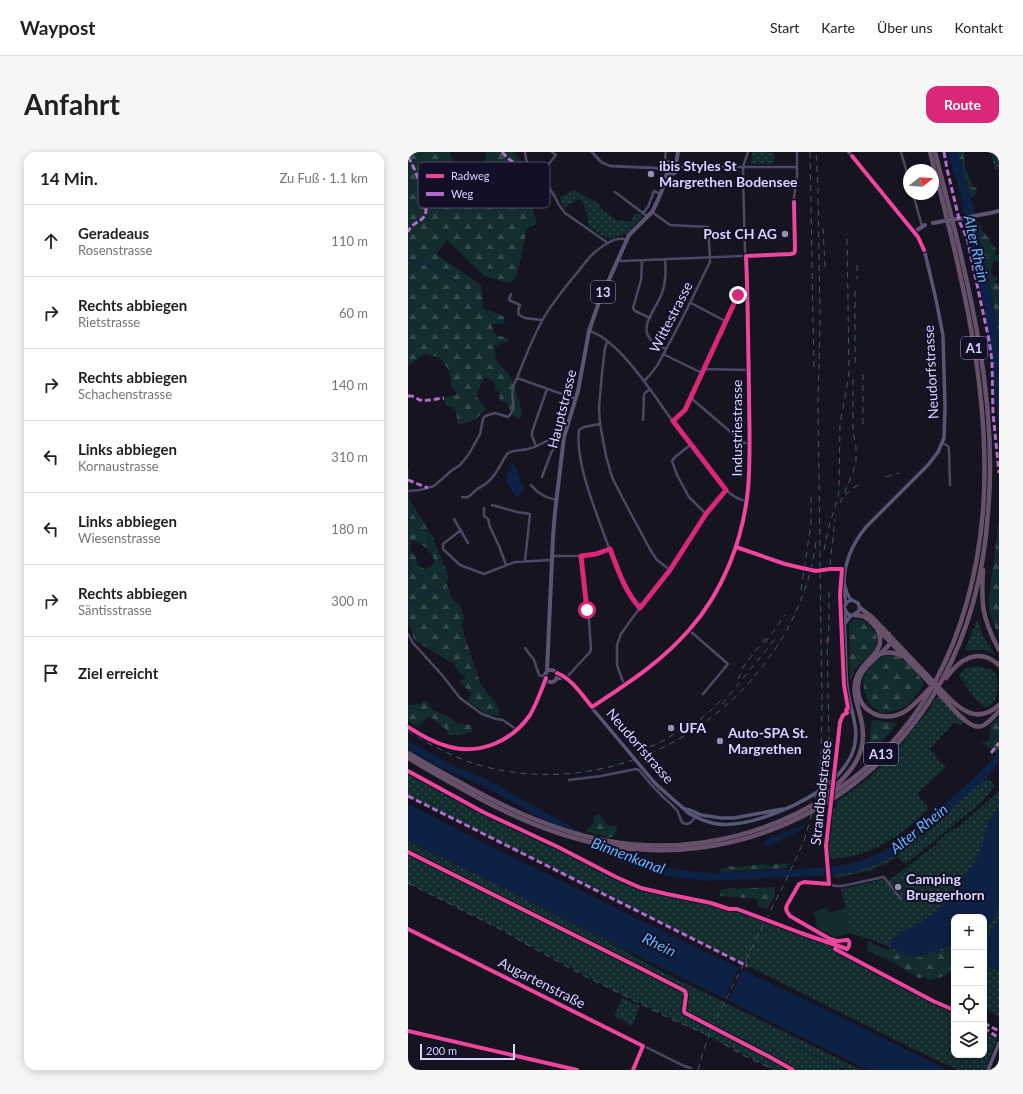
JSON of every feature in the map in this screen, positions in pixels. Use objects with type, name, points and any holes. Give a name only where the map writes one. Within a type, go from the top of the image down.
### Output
[{"type":"highway","name":"A1","points":[[893,641],[864,670],[858,684],[858,693],[861,702],[872,713],[884,717],[900,714],[912,706],[934,684],[946,660],[965,610],[972,584],[982,520],[984,456],[980,388],[969,320],[953,245],[930,152]]},
{"type":"highway","name":"A1","points":[[936,152],[968,288],[985,385],[990,461],[989,500],[982,588],[983,607],[988,627],[999,650]]},
{"type":"highway","name":"A1","points":[[934,694],[950,665],[965,626],[977,588],[985,544]]},
{"type":"highway","points":[[860,608],[889,634],[904,657],[926,677]]},
{"type":"highway","points":[[853,615],[865,617],[893,641],[944,696],[963,719],[971,725],[984,725],[999,711]]},
{"type":"highway","name":"A13","points":[[811,807],[846,777],[860,754],[863,727],[855,697],[854,685],[859,671],[879,647],[880,635],[876,626]]},
{"type":"highway","points":[[879,654],[892,652],[904,657]]},
{"type":"highway","name":"A13","points":[[408,758],[498,808],[565,836],[599,844],[647,850],[671,850],[715,846],[762,834],[800,818],[840,795],[872,769],[896,746],[911,728],[951,670],[960,662],[964,659],[973,657],[984,657],[991,659],[999,665]]},
{"type":"highway","name":"A13","points":[[408,753],[499,803],[547,824],[581,835],[630,844],[691,844],[741,835],[790,818],[811,807],[842,787],[874,760],[892,742],[908,723],[934,684]]},
{"type":"highway","points":[[944,696],[966,712],[974,714],[987,713],[999,705]]},
{"type":"main road","name":"Hauptstrasse","points":[[547,674],[552,558],[562,437],[576,399],[589,331],[597,306],[632,231],[645,215],[652,212],[661,194],[670,167],[678,152]]},
{"type":"main road","points":[[849,152],[914,232],[923,225]]},
{"type":"main road","points":[[933,223],[999,212]]},
{"type":"main road","name":"Neudorfstrasse","points":[[846,603],[843,588],[844,572],[853,546],[860,534],[928,465],[938,452],[942,443],[945,421],[943,335],[926,256],[921,242],[914,232]]},
{"type":"main road","name":"Neudorfstrasse","points":[[844,582],[847,594],[851,600]]},
{"type":"main road","points":[[844,625],[853,615],[858,612],[860,608],[855,600],[851,600],[846,603],[844,607],[849,615],[853,615]]},
{"type":"main road","name":"Neudorfstrasse","points":[[694,814],[714,823],[733,824],[745,823],[767,816],[802,800],[822,788],[833,780],[847,764],[854,750],[856,727],[847,686],[844,625],[844,617],[846,612]]},
{"type":"main road","points":[[547,674],[555,671],[557,673],[556,679]]},
{"type":"main road","name":"Neudorfstrasse","points":[[557,673],[571,683],[654,782],[688,813],[712,818],[727,818],[786,808]]},
{"type":"main road","points":[[408,727],[426,738],[449,747],[464,749],[493,745],[517,730],[530,715],[543,688],[547,674]]},
{"type":"main road","points":[[547,674],[550,682]]},
{"type":"main road","points":[[543,688],[556,679],[565,678]]},
{"type":"main road","points":[[988,1070],[999,1043]]},
{"type":"street","points":[[525,152],[527,162]]},
{"type":"street","points":[[550,162],[556,155],[552,152]]},
{"type":"street","points":[[592,152],[601,162],[610,166],[656,168],[797,167]]},
{"type":"street","points":[[666,152],[665,158],[670,167]]},
{"type":"street","points":[[743,167],[748,152]]},
{"type":"street","points":[[618,260],[642,261],[794,253],[794,192],[797,176],[797,152]]},
{"type":"street","points":[[901,152],[904,164]]},
{"type":"street","name":"Industriestrasse","points":[[592,707],[626,685],[654,664],[689,630],[716,592],[730,563],[741,531],[747,501],[749,443],[747,288],[743,167]]},
{"type":"street","points":[[550,189],[565,213],[608,243]]},
{"type":"street","points":[[615,192],[645,215],[654,191],[661,194]]},
{"type":"street","points":[[915,200],[923,225]]},
{"type":"street","points":[[652,212],[670,225],[708,227],[710,258]]},
{"type":"street","points":[[408,491],[434,486],[460,465],[469,454],[480,434],[483,419],[486,416],[495,413],[508,417],[511,414],[514,404],[513,387],[528,349],[550,307],[590,257],[608,243],[620,238],[627,240]]},
{"type":"street","name":"Wittestrasse","points":[[644,381],[654,370],[664,354],[691,303],[710,262],[710,258]]},
{"type":"street","points":[[665,259],[665,285],[662,295],[646,328],[651,341],[666,349]]},
{"type":"street","points":[[642,261],[641,280],[633,308],[635,311],[650,318]]},
{"type":"street","points":[[673,421],[685,410],[740,291],[747,288]]},
{"type":"street","points":[[511,294],[509,300],[520,305],[519,315],[525,318],[542,320]]},
{"type":"street","points":[[691,303],[725,321]]},
{"type":"street","points":[[589,331],[607,342],[631,364],[690,445],[726,490],[739,499],[747,501]]},
{"type":"street","points":[[607,342],[599,408],[600,424],[606,456],[612,477],[651,551],[657,560],[670,570]]},
{"type":"street","points":[[664,354],[702,373]]},
{"type":"street","points":[[704,369],[748,370]]},
{"type":"street","points":[[517,378],[576,399]]},
{"type":"street","points":[[536,446],[532,432],[547,389]]},
{"type":"street","points":[[644,420],[644,394],[650,389]]},
{"type":"street","points":[[691,398],[740,440],[749,443]]},
{"type":"street","points":[[600,424],[584,427],[579,430],[581,464],[595,511],[623,582],[640,608]]},
{"type":"street","points":[[462,497],[468,497],[488,482],[496,473],[507,454],[512,451],[526,450],[562,437]]},
{"type":"street","points":[[542,477],[553,449],[562,437]]},
{"type":"street","points":[[942,443],[948,446],[949,450],[950,485]]},
{"type":"street","points":[[690,445],[674,458],[672,462],[689,497],[706,514]]},
{"type":"street","points":[[531,485],[544,497],[556,500]]},
{"type":"street","points":[[626,685],[618,672],[617,665],[617,645],[623,631],[670,570],[706,514],[726,490]]},
{"type":"street","points":[[492,504],[517,512],[530,514],[526,561]]},
{"type":"street","points":[[484,508],[484,516],[488,518],[490,527],[506,565]]},
{"type":"street","points":[[454,519],[468,543]]},
{"type":"street","points":[[461,530],[443,544],[443,549],[460,565],[484,574],[514,562],[596,554],[610,549]]},
{"type":"street","points":[[565,678],[591,650],[581,556]]},
{"type":"street","points":[[689,630],[728,664],[703,694]]},
{"type":"street","points":[[408,634],[413,643],[442,675],[460,698],[482,714],[502,720],[517,730]]},
{"type":"street","points":[[525,648],[534,660],[539,673],[547,674]]},
{"type":"street","name":"Strandbadstrasse","points":[[852,712],[845,714],[841,718],[826,846],[829,884],[842,886],[884,877],[901,899]]},
{"type":"street","points":[[569,780],[600,776],[636,768],[677,811],[680,819],[684,823],[689,823],[694,814]]},
{"type":"street","name":"Augartenstraße","points":[[408,929],[643,1046],[691,1068]]},
{"type":"street","points":[[408,1031],[577,1070]]},
{"type":"street","points":[[633,1070],[643,1046]]},
{"type":"green space","points":[[408,152],[450,152],[453,162],[418,162],[418,208],[532,208],[537,223],[527,229],[516,278],[509,283],[484,276],[447,240],[436,254],[481,285],[483,308],[505,317],[503,323],[491,325],[496,335],[508,338],[509,341],[494,346],[497,362],[511,377],[514,385],[522,411],[520,419],[511,414],[506,402],[499,401],[500,392],[494,390],[495,383],[486,377],[480,385],[477,397],[486,409],[475,420],[458,425],[456,410],[445,403],[444,398],[457,393],[452,387],[449,370],[439,357],[424,354],[408,366]]},
{"type":"green space","points":[[486,152],[514,152],[522,161],[483,162],[486,159]]},
{"type":"green space","points":[[753,152],[774,152],[774,164],[751,164],[750,162]]},
{"type":"green space","points":[[956,152],[965,152],[963,156],[965,158],[965,168],[973,188],[975,187],[977,189],[975,195],[971,198],[969,197],[969,191],[965,186],[961,161],[958,159]]},
{"type":"green space","points":[[991,152],[999,152],[999,169],[995,170]]},
{"type":"green space","points":[[574,190],[598,203],[601,209],[616,220],[631,222],[634,214],[642,214],[642,217],[626,234],[610,239],[603,236],[588,225],[588,217],[584,205],[580,199],[564,207],[559,198]]},
{"type":"green space","points":[[976,220],[982,226],[981,230],[996,249],[994,257],[998,254],[999,255],[999,262],[994,260],[991,273],[993,276],[998,278],[994,283],[999,283],[999,345],[996,318],[993,315],[989,302],[993,298],[990,295],[982,264],[985,260],[973,225]]},
{"type":"green space","points":[[408,469],[409,498],[433,538],[449,577],[446,581],[452,600],[460,605],[464,617],[462,625],[480,683],[498,707],[500,716],[488,715],[467,700],[472,694],[460,682],[466,677],[458,672],[454,664],[414,640],[408,620]],"holes":[[[412,540],[429,550],[433,557],[435,562],[426,570],[419,566],[415,556],[410,550]]]},
{"type":"green space","points":[[999,520],[999,637],[989,612],[989,597]]},
{"type":"green space","points":[[857,619],[869,624],[877,637],[877,642],[872,652],[855,670],[850,681],[849,624],[853,620]]},
{"type":"green space","points":[[977,620],[980,625],[982,635],[997,656],[986,650],[965,650]]},
{"type":"green space","points":[[894,655],[912,667],[924,684],[912,701],[906,706],[898,710],[885,713],[880,712],[871,706],[867,700],[863,679],[868,670],[876,661],[884,656]]},
{"type":"green space","points":[[975,666],[993,671],[997,680],[998,688],[995,700],[992,704],[984,707],[973,697],[960,678],[960,675],[964,669]]},
{"type":"green space","points":[[938,696],[963,722],[960,726],[954,722],[930,749],[937,756],[936,758],[946,767],[917,794],[928,810],[884,844],[860,854],[847,857],[829,858],[827,854],[827,843],[831,813],[832,810],[838,806],[835,802],[858,787],[883,764],[921,720]]},
{"type":"green space","points":[[426,700],[433,710],[449,717],[456,723],[471,725],[472,732],[461,735],[448,735],[447,730],[429,716],[418,727],[408,721],[408,705],[421,704]]},
{"type":"green space","points":[[999,717],[999,749],[996,753],[981,742],[987,742],[990,737],[991,724]]},
{"type":"green space","points":[[873,720],[897,723],[889,734],[871,751],[869,749]]},
{"type":"green space","points":[[408,771],[483,812],[641,888],[737,910],[821,941],[928,1000],[951,1010],[951,1058],[987,1058],[987,1032],[997,1038],[985,1070],[958,1070],[915,1050],[408,796]]},
{"type":"green space","points":[[987,779],[992,782],[994,786],[987,796],[977,806],[905,864],[898,857],[872,870],[836,878],[833,875],[854,871],[880,863],[896,854],[910,844],[962,798]]},
{"type":"green space","points":[[999,791],[999,919],[987,938],[987,914],[951,914],[951,948],[915,959],[897,954],[889,947],[853,934],[829,913],[846,909],[841,889],[885,879],[887,882],[938,843],[937,842],[952,829],[956,829]]},
{"type":"green space","points":[[599,814],[608,826],[616,825],[617,834],[609,838],[585,831],[594,823],[593,817]]},
{"type":"green space","points":[[408,841],[602,938],[656,969],[862,1070],[774,1070],[613,990],[504,931],[408,883]]},
{"type":"green space","points":[[778,863],[788,863],[787,868],[720,872],[721,869],[728,866],[735,867],[762,864],[770,866]]},
{"type":"green space","points":[[774,887],[775,896],[767,909],[759,906],[756,899],[720,896],[721,889]]},
{"type":"green space","points":[[827,908],[829,913],[846,908],[852,933],[832,938],[831,935],[817,928],[814,911]]},
{"type":"green space","points":[[868,941],[887,950],[891,949],[897,954],[915,959],[951,948],[951,971],[935,979],[927,980],[925,977],[918,978],[893,962],[867,951]]},
{"type":"green space","points":[[987,964],[992,968],[999,970],[998,1017],[987,1010]]},
{"type":"green space","points":[[622,998],[640,1006],[632,1026],[614,1016]]},
{"type":"water","name":"Alter Rhein","points":[[948,152],[958,152],[974,208],[992,295],[999,338],[999,427],[985,310],[957,180],[953,172]]},
{"type":"water","points":[[511,464],[513,464],[516,469],[523,486],[522,493],[516,497],[506,481],[507,473],[510,470]]},
{"type":"water","points":[[408,740],[448,763],[486,779],[624,854],[668,868],[707,873],[784,869],[794,870],[845,865],[882,852],[900,842],[970,782],[990,762],[999,749],[999,754],[997,765],[987,778],[908,846],[886,860],[858,871],[833,875],[704,881],[673,877],[621,862],[482,785],[443,769],[408,749]]},
{"type":"water","name":"Rhein","points":[[408,804],[676,938],[947,1070],[868,1070],[408,841]]},
{"type":"water","points":[[999,807],[999,908],[987,929],[987,914],[951,914],[951,946],[930,953],[914,956],[906,955],[890,946],[892,939],[927,918],[944,904],[980,853],[991,818]]},
{"type":"water","points":[[803,825],[803,829],[768,846],[764,843],[767,840]]},
{"type":"water","points":[[999,919],[999,970],[992,968],[987,964],[987,938]]},
{"type":"pier","points":[[740,966],[744,968],[727,1002],[723,1000]]},
{"type":"waterway","points":[[408,260],[434,268],[456,281],[487,314],[502,324],[509,324],[517,320]]},
{"type":"waterway","points":[[408,508],[430,536],[429,543],[447,575]]},
{"type":"waterway","points":[[408,562],[415,574],[424,577],[432,572]]},
{"type":"waterway","points":[[437,572],[442,575],[446,574]]},
{"type":"waterway","points":[[409,601],[418,600],[426,596],[429,592],[442,589]]},
{"type":"waterway","points":[[791,1044],[845,1070]]},
{"type":"railway","points":[[810,152],[814,372]]},
{"type":"railway","points":[[698,1070],[712,1027],[804,841],[817,790],[821,756],[822,706],[818,403],[820,321],[816,152]]},
{"type":"railway","points":[[823,228],[825,268]]},
{"type":"railway","points":[[824,550],[839,491],[840,424],[849,373],[847,233]]},
{"type":"railway","points":[[857,265],[857,279]]},
{"type":"railway","points":[[855,291],[855,366]]},
{"type":"railway","points":[[863,374],[863,426]]},
{"type":"railway","points":[[840,503],[856,461],[856,448],[853,431],[853,376]]},
{"type":"railway","points":[[886,477],[899,473]]},
{"type":"railway","points":[[845,495],[862,483]]},
{"type":"railway","points":[[801,590],[811,523],[811,492]]},
{"type":"railway","points":[[830,565],[835,519]]},
{"type":"railway","points":[[408,731],[441,750],[475,764],[500,770],[540,774],[579,773],[617,765],[653,752],[688,734],[720,711],[748,683],[773,652],[789,626],[801,599],[814,556],[816,541]]},
{"type":"railway","points":[[828,642],[829,591]]},
{"type":"railway","points":[[765,643],[785,615]]},
{"type":"railway","points":[[826,776],[829,739],[827,637]]},
{"type":"railway","points":[[738,679],[745,664],[766,638]]},
{"type":"railway","points":[[722,704],[775,639]]},
{"type":"railway","points":[[691,726],[707,714],[724,697]]},
{"type":"railway","points":[[639,750],[658,744],[693,722]]},
{"type":"railway","points":[[408,883],[504,931],[575,971],[673,1020],[704,1033]]},
{"type":"railway","points":[[724,1044],[775,1070]]},
{"type":"marked path","points":[[502,152],[507,158],[514,162]]},
{"type":"marked path","points":[[944,152],[960,223],[967,238],[989,340],[992,361],[993,413],[999,473]]},
{"type":"marked path","points":[[408,157],[418,178]]},
{"type":"marked path","points":[[408,232],[412,226],[424,217],[426,208]]},
{"type":"marked path","points":[[408,396],[412,396],[422,401],[444,398]]},
{"type":"marked path","points":[[408,480],[428,488]]},
{"type":"marked path","points":[[991,753],[999,743]]},
{"type":"marked path","points":[[408,796],[747,966]]},
{"type":"marked path","points":[[987,1025],[999,1031]]},
{"type":"marked path","points":[[987,1030],[999,1038]]},
{"type":"cycle path","points":[[852,156],[918,237],[924,250]]},
{"type":"cycle path","points":[[557,673],[572,683],[592,707],[643,672],[667,653],[701,615],[721,582],[736,546],[748,489],[750,439],[746,256],[794,253],[794,202]]},
{"type":"cycle path","points":[[408,771],[483,812],[641,888],[711,903],[729,909],[737,909],[847,949],[849,947],[848,940],[837,941],[830,939],[790,916],[786,908],[799,884],[804,882],[829,884],[826,846],[840,722],[843,715],[847,713],[846,710],[848,708],[844,685],[840,595],[842,569],[816,571],[785,564],[736,547]]},
{"type":"cycle path","points":[[408,727],[433,741],[450,747],[473,749],[494,744],[505,739],[523,724],[530,715],[546,678]]},
{"type":"cycle path","points":[[408,852],[685,991],[685,1013],[793,1070]]},
{"type":"cycle path","points":[[408,929],[643,1046],[633,1070]]},
{"type":"cycle path","points":[[835,949],[933,1001],[951,1009]]},
{"type":"cycle path","points":[[408,1031],[577,1070]]},
{"type":"place","name":"ibis Styles St Margrethen Bodensee","points":[[651,174]]},
{"type":"place","name":"Post CH AG","points":[[785,234]]},
{"type":"place","name":"UFA","points":[[671,728]]},
{"type":"place","name":"Auto-SPA St. Margrethen","points":[[720,741]]},
{"type":"place","name":"Camping Bruggerhorn","points":[[898,887]]},
{"type":"route","points":[[587,610],[581,556],[596,554],[610,549],[623,582],[640,608],[670,570],[706,514],[726,490],[673,421],[685,410],[738,295]]},
{"type":"water label","name":"Binnenkanal","points":[[628,856]]}]
